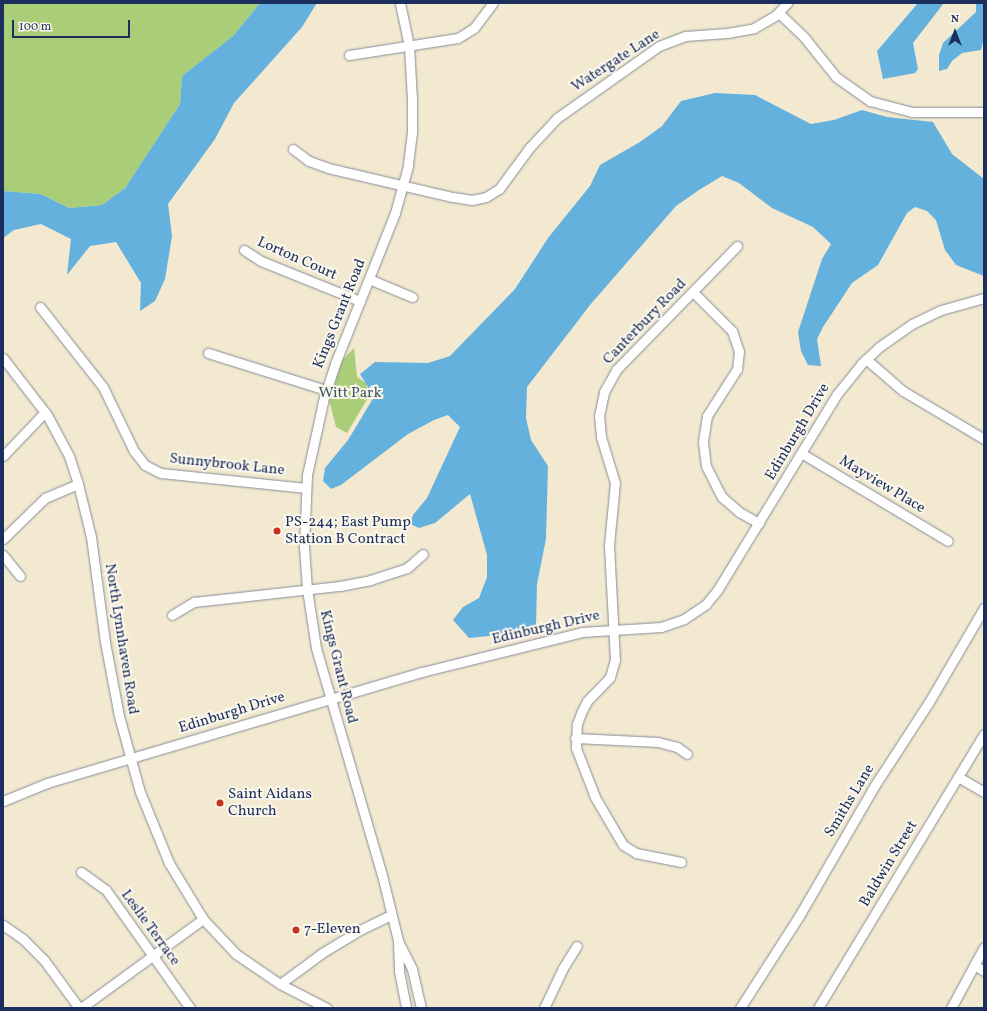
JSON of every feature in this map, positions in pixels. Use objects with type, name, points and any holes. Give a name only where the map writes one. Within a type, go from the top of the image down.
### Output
[{"type":"street","name":"Kings Grant Road","points":[[400,3],[409,46],[412,132],[403,186],[370,279],[326,390],[314,438],[306,488],[304,547],[307,589],[316,648],[398,940],[412,969],[421,1008]]},
{"type":"street","points":[[349,55],[458,38],[474,28],[493,3]]},
{"type":"street","name":"Watergate Lane","points":[[292,149],[321,166],[403,186],[472,200],[486,197],[499,189],[530,147],[557,118],[659,46],[685,36],[748,30],[766,23],[779,13],[787,3]]},
{"type":"street","points":[[779,13],[804,37],[836,77],[870,101],[912,112],[984,112]]},
{"type":"street","name":"Canterbury Road","points":[[681,862],[636,853],[623,845],[586,780],[578,757],[575,738],[577,724],[587,701],[613,670],[616,646],[609,545],[615,483],[601,437],[601,403],[610,380],[617,369],[737,246]]},
{"type":"street","name":"Lorton Court","points":[[244,250],[261,261],[360,302]]},
{"type":"street","points":[[370,279],[412,297]]},
{"type":"street","points":[[693,292],[732,331],[739,351],[737,369],[708,416],[703,442],[706,466],[722,497],[739,512],[760,523]]},
{"type":"street","name":"Edinburgh Drive","points":[[3,801],[47,783],[422,672],[582,632],[615,628],[661,627],[695,613],[718,589],[760,523],[837,394],[866,359],[912,324],[941,310],[984,298]]},
{"type":"street","name":"Sunnybrook Lane","points":[[40,307],[103,387],[134,451],[145,465],[161,473],[306,488]]},
{"type":"street","points":[[208,353],[326,390]]},
{"type":"street","name":"North Lynnhaven Road","points":[[3,359],[45,412],[65,449],[78,484],[91,537],[110,671],[130,758],[140,792],[169,863],[203,920],[236,954],[280,984],[328,1008]]},
{"type":"street","points":[[866,359],[903,391],[969,433],[984,439]]},
{"type":"street","points":[[3,456],[45,412]]},
{"type":"street","name":"Mayview Place","points":[[801,453],[948,542]]},
{"type":"street","points":[[3,539],[45,498],[78,484]]},
{"type":"street","points":[[172,615],[194,602],[340,586],[397,572],[423,554]]},
{"type":"street","points":[[3,555],[20,576]]},
{"type":"street","name":"Smiths Lane","points":[[740,1008],[799,916],[875,785],[929,702],[984,608]]},
{"type":"street","name":"Baldwin Street","points":[[818,1008],[984,734]]},
{"type":"street","points":[[575,738],[658,742],[677,747],[687,754]]},
{"type":"street","points":[[958,777],[984,792]]},
{"type":"street","name":"Leslie Terrace","points":[[81,872],[106,890],[190,1008]]},
{"type":"street","points":[[280,984],[329,949],[360,930],[391,915]]},
{"type":"street","points":[[3,925],[23,939],[44,960],[80,1008],[203,920]]},
{"type":"street","name":"Kings Grant Road","points":[[398,940],[399,972],[406,1008]]},
{"type":"street","points":[[544,1008],[556,981],[577,946]]},
{"type":"street","points":[[951,1008],[984,947]]},
{"type":"street","points":[[974,965],[984,971]]},
{"type":"green space","points":[[3,3],[260,3],[233,36],[182,76],[180,104],[125,188],[102,205],[69,208],[41,194],[3,191]]},
{"type":"green space","name":"Witt Park","points":[[354,348],[357,377],[366,383],[369,396],[347,433],[336,427],[329,400],[343,359]]},
{"type":"water","points":[[260,3],[317,3],[302,27],[234,103],[215,139],[168,204],[172,236],[165,279],[155,301],[140,311],[141,283],[116,242],[90,246],[67,275],[71,239],[41,224],[14,230],[3,238],[3,191],[41,194],[69,208],[102,205],[125,188],[180,104],[182,76],[233,36]]},
{"type":"water","points":[[918,3],[944,3],[913,43],[918,69],[915,73],[883,79],[877,51]]},
{"type":"water","points":[[976,3],[984,3],[984,38],[981,50],[962,53],[952,61],[947,69],[939,71],[939,55],[943,43],[976,12]]},
{"type":"water","points":[[715,93],[755,95],[811,124],[834,120],[862,110],[887,117],[933,122],[952,154],[984,179],[984,276],[956,265],[945,250],[936,220],[927,211],[915,207],[907,213],[878,265],[852,283],[823,327],[817,339],[821,366],[808,365],[801,351],[798,332],[822,259],[831,244],[813,227],[772,208],[739,183],[722,176],[676,206],[590,305],[527,387],[526,418],[531,440],[548,466],[546,539],[537,584],[536,626],[511,634],[469,638],[453,620],[463,607],[479,598],[487,577],[487,555],[470,494],[435,523],[419,528],[410,524],[413,515],[427,498],[460,427],[448,415],[434,420],[408,434],[341,485],[331,489],[323,481],[325,468],[348,440],[374,397],[360,374],[375,362],[428,363],[450,356],[515,289],[548,238],[590,186],[600,165],[640,142],[662,126],[681,101]]},
{"type":"place","name":"PS-244; East Pump Station B Contract","points":[[277,531]]},
{"type":"place","name":"Saint Aidans Church","points":[[220,803]]},
{"type":"place","name":"7-Eleven","points":[[296,930]]}]
